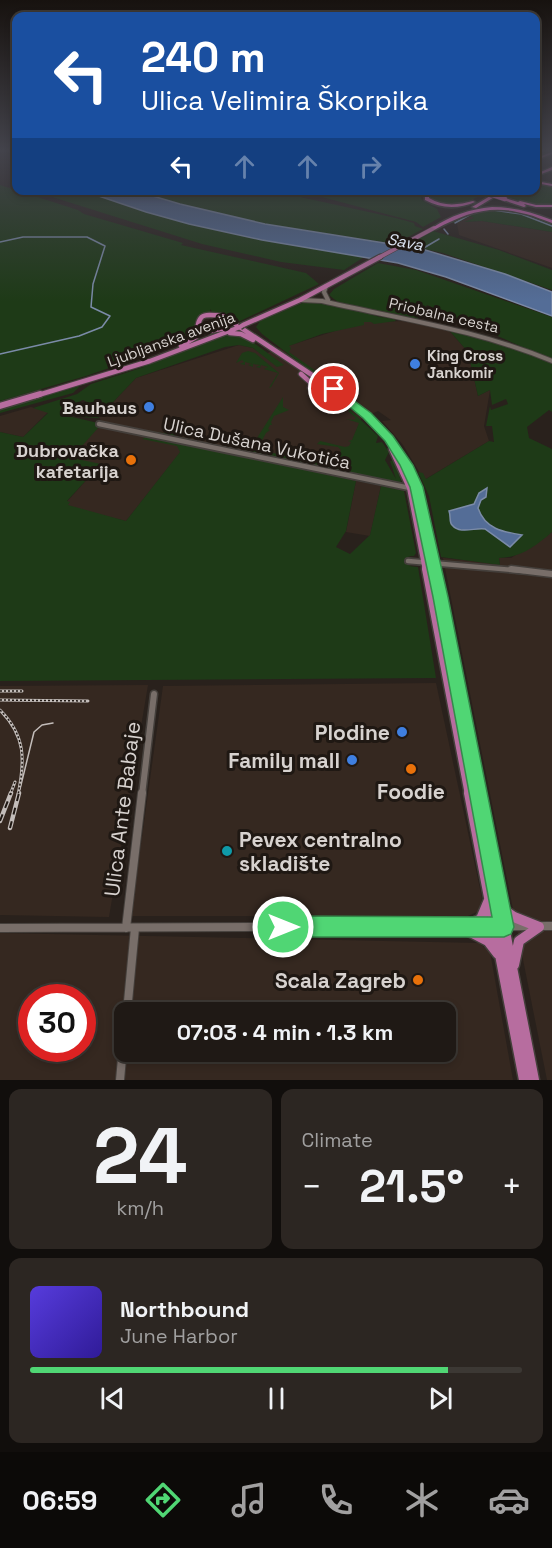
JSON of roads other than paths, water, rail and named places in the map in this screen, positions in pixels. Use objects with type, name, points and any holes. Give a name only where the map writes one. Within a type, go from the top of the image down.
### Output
[{"type":"highway","points":[[425,200],[442,214],[430,228]]},
{"type":"highway","points":[[431,200],[439,205],[457,206],[473,202]]},
{"type":"highway","points":[[452,216],[476,200]]},
{"type":"highway","points":[[430,228],[478,200]]},
{"type":"highway","points":[[452,216],[483,200]]},
{"type":"highway","points":[[509,200],[552,219]]},
{"type":"highway","points":[[509,200],[552,219]]},
{"type":"highway","points":[[511,200],[532,206],[552,206]]},
{"type":"highway","points":[[452,216],[480,208],[502,207],[552,219]]},
{"type":"main road","points":[[341,276],[430,228]]},
{"type":"main road","name":"Ljubljanska avenija","points":[[0,404],[176,348],[265,316],[300,300],[341,276]]},
{"type":"main road","name":"Ljubljanska avenija","points":[[0,404],[117,372],[218,336],[341,276]]},
{"type":"main road","points":[[176,348],[196,337],[196,322],[201,318],[222,315],[233,320],[283,357]]},
{"type":"main road","points":[[265,316],[254,324],[254,329],[311,382]]},
{"type":"main road","points":[[197,327],[209,331],[230,327]]},
{"type":"main road","points":[[218,336],[234,333],[245,335],[318,379],[332,381],[335,386],[331,391]]},
{"type":"main road","points":[[311,382],[318,379]]},
{"type":"main road","points":[[311,382],[309,386],[312,390],[331,391],[375,423],[406,465],[419,497],[428,562],[489,897],[500,927],[513,976],[534,1080]]},
{"type":"main road","points":[[331,391],[381,435],[400,464],[410,488],[428,562],[500,907],[502,962],[524,1080]]},
{"type":"main road","points":[[463,928],[475,923],[483,916],[489,897]]},
{"type":"main road","points":[[500,907],[514,917],[538,927]]},
{"type":"main road","points":[[513,976],[519,941],[538,927]]},
{"type":"main road","points":[[463,928],[488,941],[502,962]]},
{"type":"street","points":[[326,286],[324,292],[328,300]]},
{"type":"street","name":"Priobalna cesta","points":[[300,300],[316,298],[328,300],[346,307],[463,329],[515,345],[552,361]]},
{"type":"street","name":"Ulica Dušana Vukotića","points":[[99,424],[410,488]]},
{"type":"street","points":[[408,561],[552,574]]},
{"type":"street","name":"Ulica Ante Babaje","points":[[127,1002],[130,928],[154,694]]},
{"type":"street","points":[[0,928],[552,926]]},
{"type":"street","points":[[120,1080],[122,1062]]},
{"type":"water","points":[[112,200],[168,200],[265,224],[422,249],[505,274],[552,292],[552,316],[446,277],[398,263],[262,240],[146,212]]},
{"type":"water","points":[[487,488],[486,497],[481,500],[478,508],[490,525],[502,531],[522,535],[510,547],[485,529],[459,530],[451,524],[449,511],[474,504],[479,493]]},
{"type":"waterway","points":[[493,210],[521,214],[552,226]]},
{"type":"waterway","points":[[455,223],[473,213]]},
{"type":"waterway","points":[[444,229],[448,234]]},
{"type":"waterway","points":[[0,242],[23,237],[87,237],[105,246],[93,284],[91,307],[110,316],[102,327],[79,336],[0,354]]},
{"type":"waterway","name":"Sava","points":[[422,249],[439,239]]},
{"type":"tram line","points":[[20,789],[34,732],[42,725],[53,723]]},
{"type":"railway","points":[[0,691],[22,691]]},
{"type":"railway","points":[[0,700],[88,701]]},
{"type":"railway","points":[[0,710],[15,729],[19,739],[22,771],[18,795]]},
{"type":"railway","points":[[10,795],[15,782]]},
{"type":"railway","points":[[0,821],[11,793]]},
{"type":"railway","points":[[10,828],[19,793]]},
{"type":"place","name":"King Cross Jankomir","points":[[415,364]]},
{"type":"place","name":"Bauhaus","points":[[149,407]]},
{"type":"place","name":"Dubrovačka kafetarija","points":[[131,460]]},
{"type":"place","name":"Plodine","points":[[402,732]]},
{"type":"place","name":"Family mall","points":[[352,760]]},
{"type":"place","name":"Foodie","points":[[411,769]]},
{"type":"place","name":"Pevex centralno skladište","points":[[227,851]]},
{"type":"place","name":"Scala Zagreb","points":[[418,980]]}]
